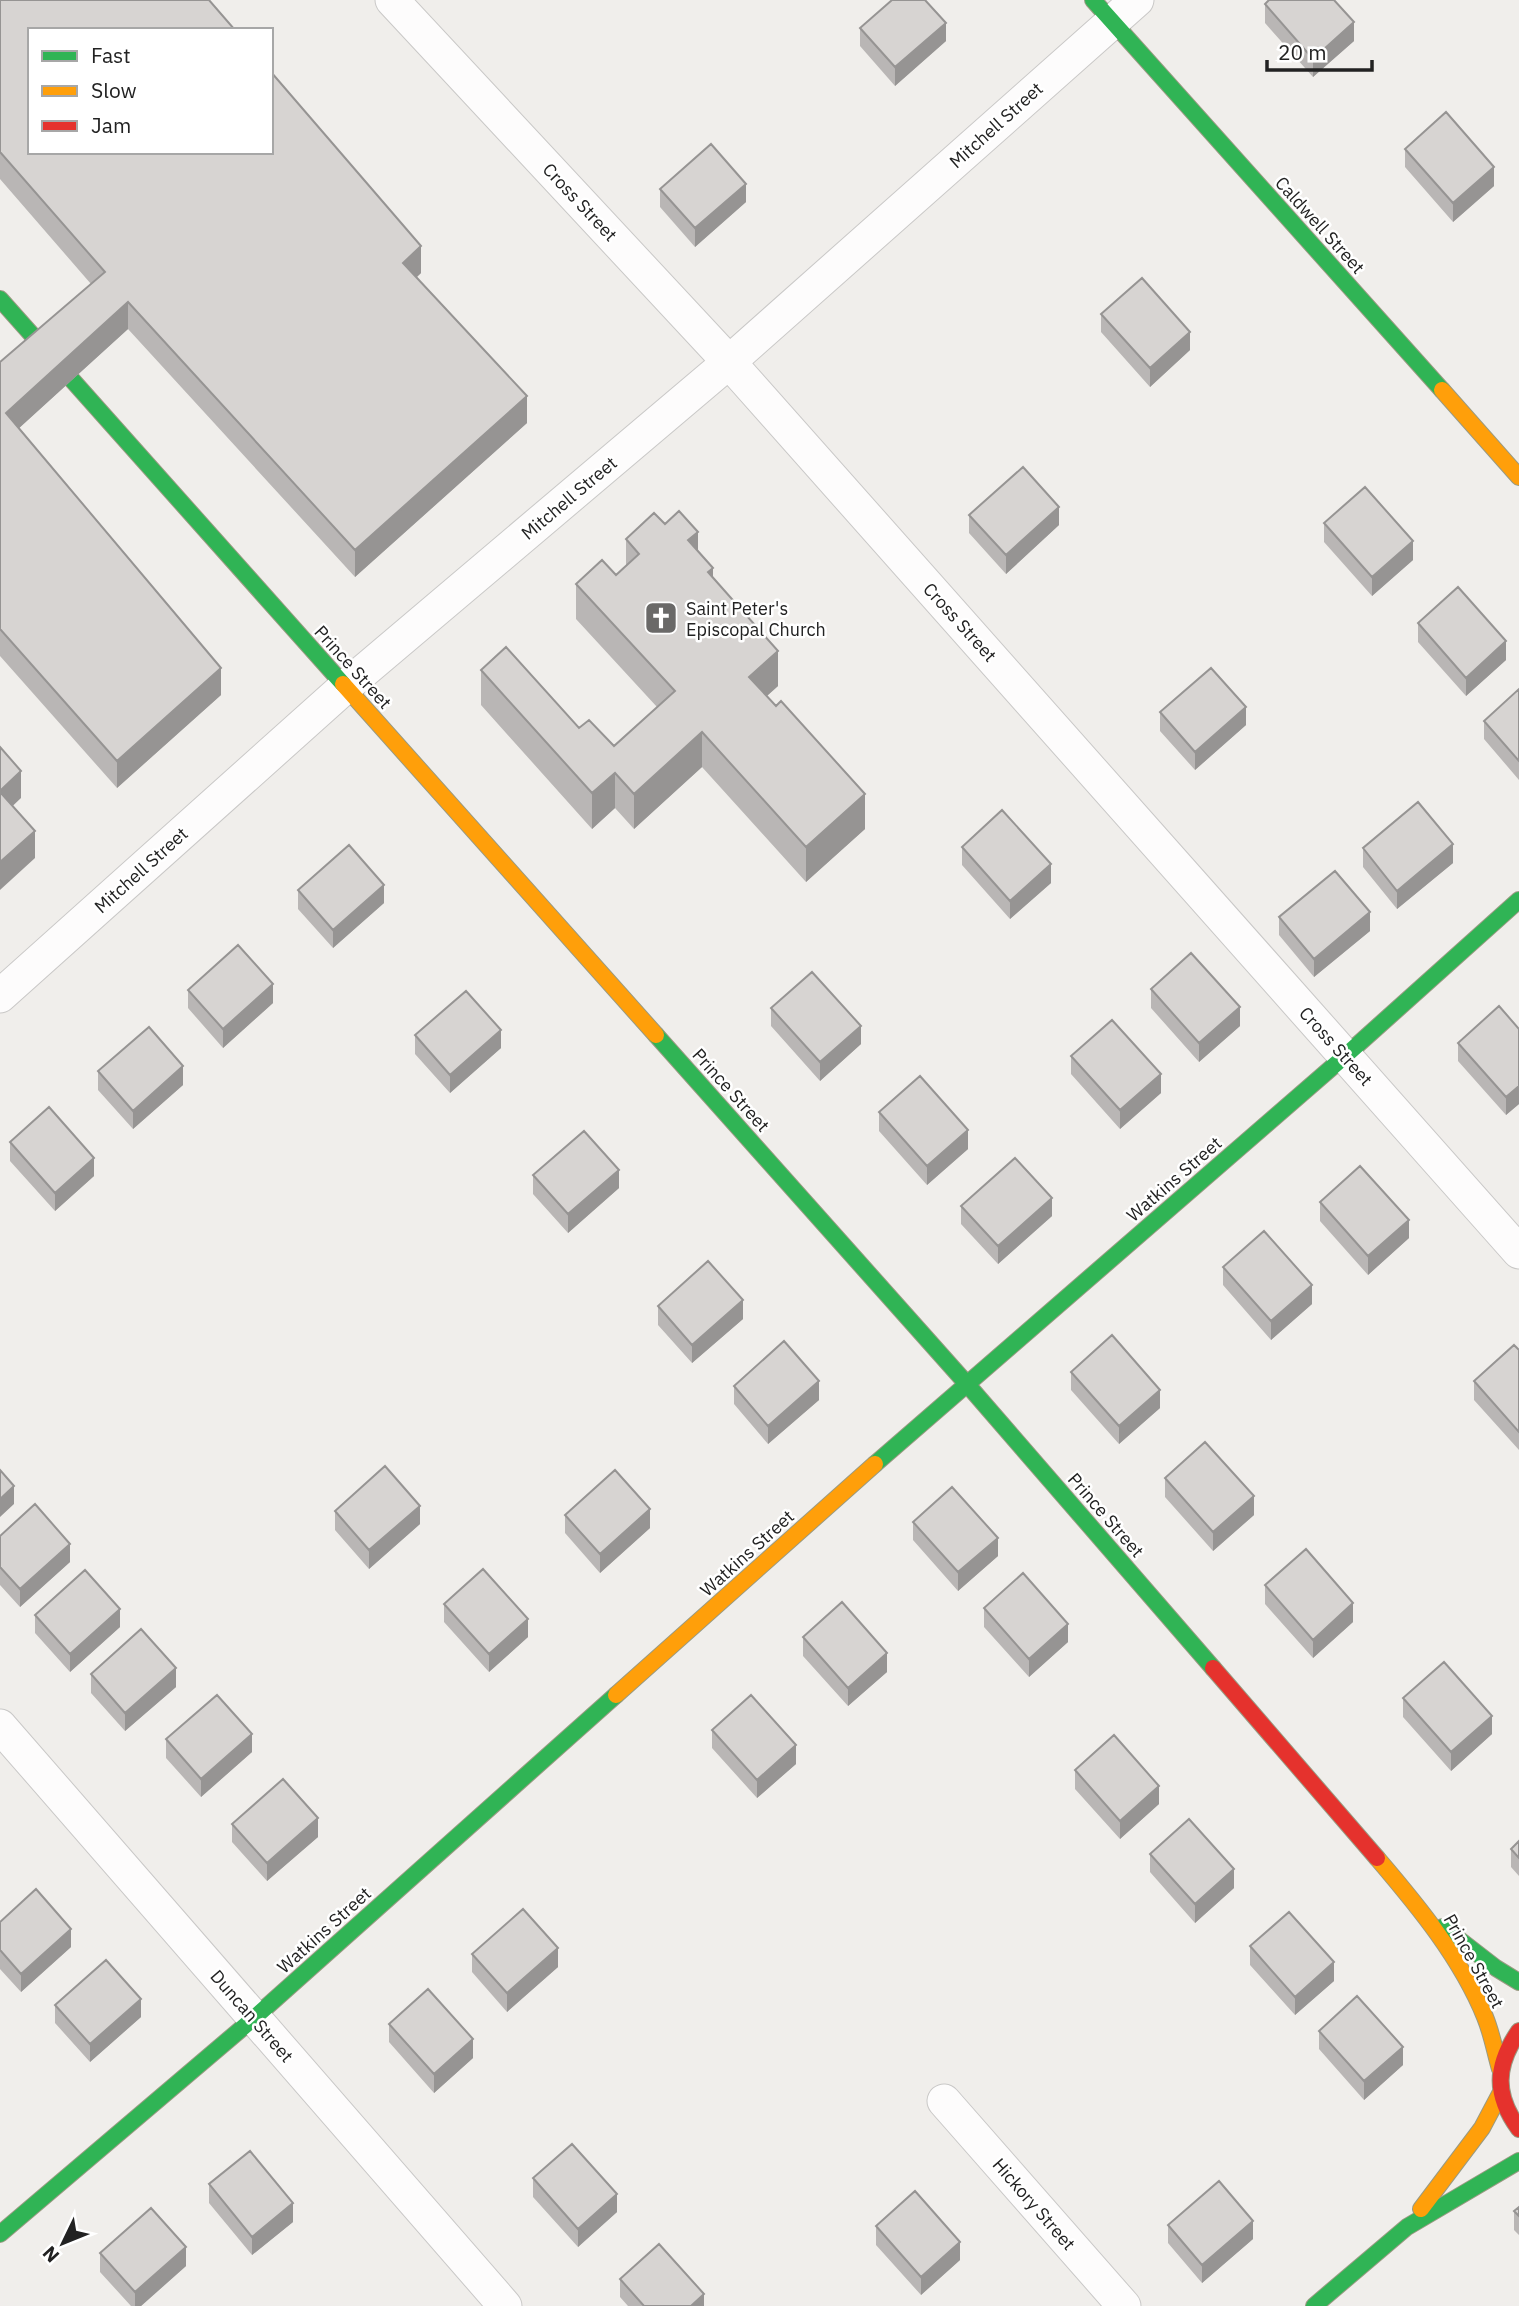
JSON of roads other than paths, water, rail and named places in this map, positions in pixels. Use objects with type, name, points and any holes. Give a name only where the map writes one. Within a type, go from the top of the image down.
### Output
[{"type":"street","name":"Cross Street","points":[[392,0],[729,362],[1519,1252]]},
{"type":"street","name":"Mitchell Street","points":[[0,996],[345,687],[729,362],[1114,7]]},
{"type":"street","name":"Caldwell Street","points":[[1114,7],[1519,477]]},
{"type":"street","name":"Prince Street","points":[[0,299],[966,1383],[1424,1913],[1472,1990],[1486,2020],[1500,2069]]},
{"type":"street","name":"Watkins Street","points":[[0,2234],[254,2018],[966,1383],[1345,1056],[1519,900]]},
{"type":"street","name":"Duncan Street","points":[[0,1726],[505,2306]]},
{"type":"street","name":"Prince Street","points":[[1424,1913],[1496,1968],[1519,1982]]},
{"type":"street","points":[[1519,2031],[1507,2045],[1500,2069],[1500,2094],[1510,2118],[1519,2129]]},
{"type":"street","points":[[1407,2227],[1482,2128],[1500,2094]]},
{"type":"street","name":"Hickory Street","points":[[944,2101],[1124,2306]]},
{"type":"street","points":[[1314,2306],[1407,2227],[1519,2161]]},
{"type":"place","name":"Saint Peter's Episcopal Church","points":[[661,618]]}]
